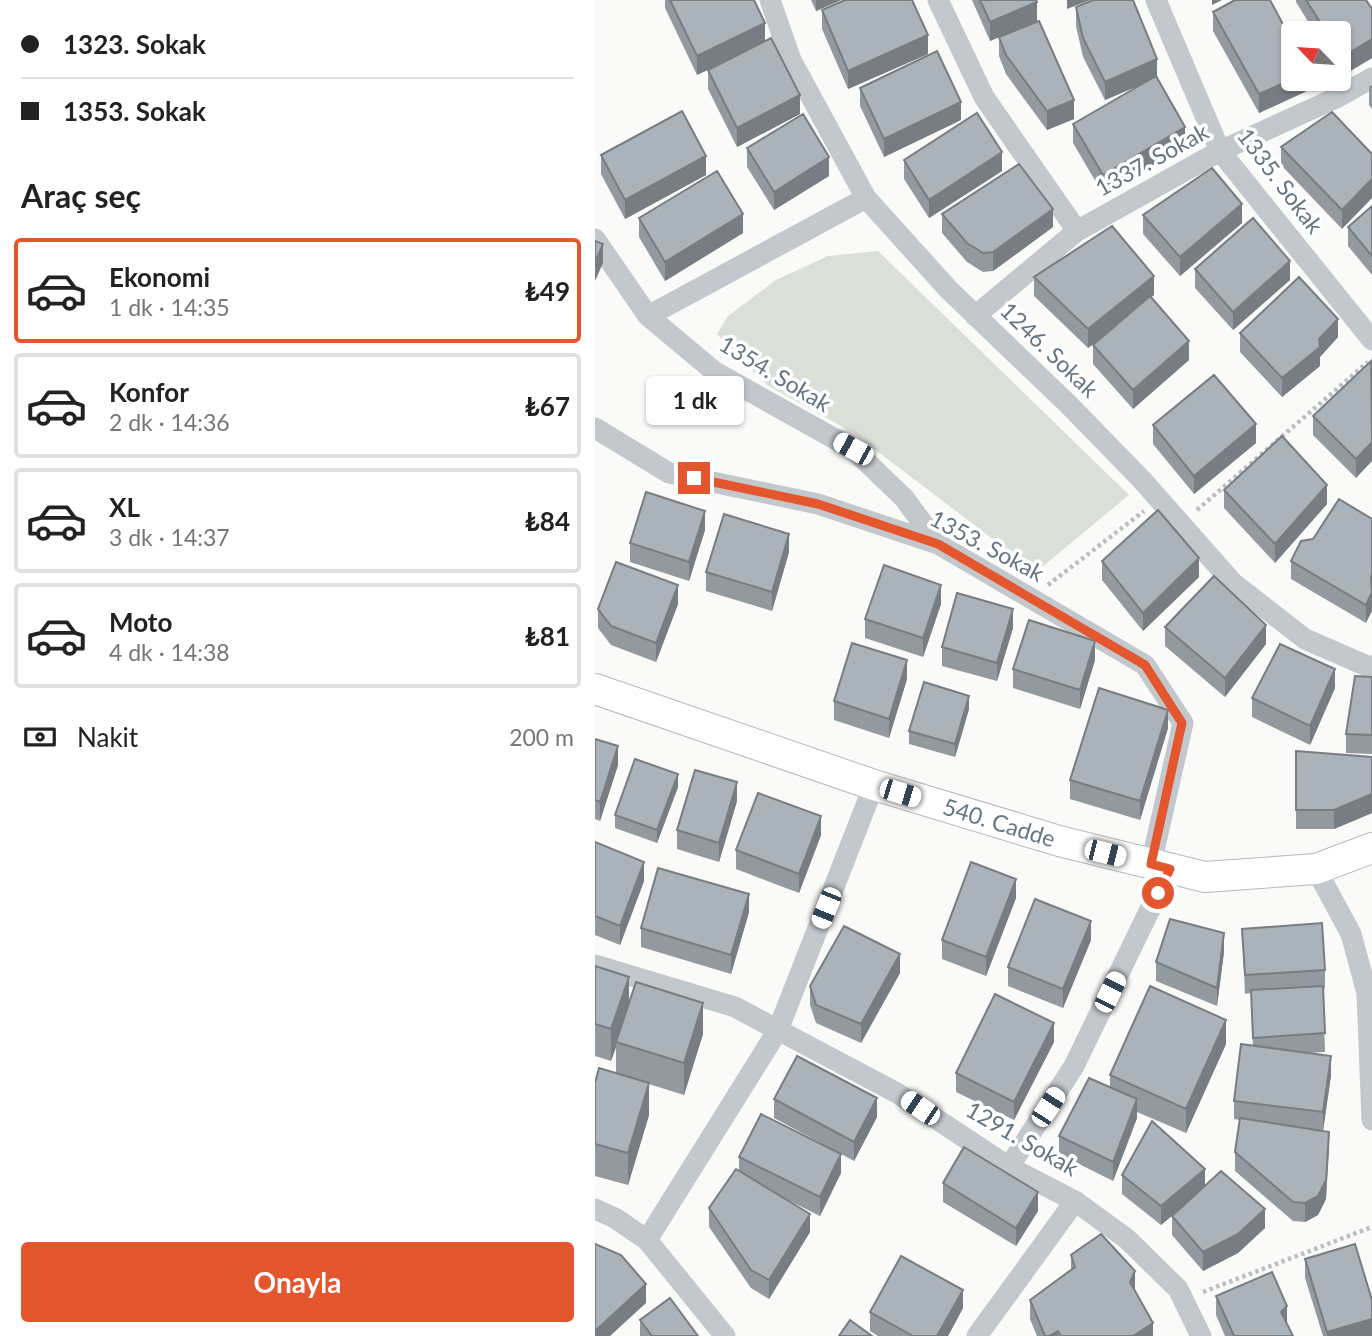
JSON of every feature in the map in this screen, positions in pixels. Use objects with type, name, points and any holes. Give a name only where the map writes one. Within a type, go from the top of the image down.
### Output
[{"type":"street","name":"1246. Sokak","points":[[770,0],[791,60],[866,198],[975,316],[1069,404],[1233,583],[1305,639],[1372,666]]},
{"type":"street","points":[[937,0],[984,97],[1077,232]]},
{"type":"street","name":"1335. Sokak","points":[[1156,0],[1220,151],[1372,340]]},
{"type":"street","name":"1337. Sokak","points":[[975,316],[1077,232],[1220,151],[1336,98],[1372,78]]},
{"type":"street","points":[[648,316],[866,198]]},
{"type":"street","name":"1354. Sokak","points":[[595,239],[648,316],[715,372],[853,449],[904,498],[938,544]]},
{"type":"street","name":"1353. Sokak","points":[[595,428],[669,473],[818,504],[938,544],[1145,665],[1182,723],[1161,866],[1074,1066],[1009,1167]]},
{"type":"street","name":"540. Cadde","points":[[600,687],[874,785],[1059,841],[1205,877],[1316,869],[1372,848]]},
{"type":"street","points":[[647,1240],[778,1030],[874,785]]},
{"type":"street","points":[[1316,869],[1351,934],[1367,993],[1372,1120]]},
{"type":"street","name":"1291. Sokak","points":[[595,965],[735,1007],[897,1093],[1009,1167],[1075,1201],[1127,1239],[1178,1289],[1201,1336]]},
{"type":"street","points":[[977,1336],[1075,1201]]},
{"type":"street","points":[[595,1209],[615,1218],[647,1240],[725,1336]]},
{"type":"path","points":[[1180,524],[1372,359]]},
{"type":"path","points":[[1031,598],[1159,500]]},
{"type":"path","points":[[1183,1299],[1372,1227]]},
{"type":"shaded area","points":[[878,251],[1129,495],[1036,572],[852,432],[767,385],[717,334],[728,316],[776,280],[828,256]]},
{"type":"building","points":[[670,0],[754,0],[765,23],[697,56]]},
{"type":"building","points":[[845,0],[912,0],[928,35],[848,71],[822,10]]},
{"type":"building","points":[[980,0],[1036,0],[1037,2],[990,22]]},
{"type":"building","points":[[1093,0],[1133,0],[1157,59],[1105,82],[1083,38],[1076,7]]},
{"type":"building","points":[[1235,0],[1270,0],[1281,21],[1281,84],[1259,94],[1213,12]]},
{"type":"building","points":[[1306,0],[1366,0],[1372,9],[1372,39],[1351,52],[1351,21],[1319,21]]},
{"type":"building","points":[[1039,21],[1074,100],[1047,111],[1006,55],[999,37]]},
{"type":"building","points":[[771,38],[800,95],[737,128],[708,70]]},
{"type":"building","points":[[937,51],[961,102],[884,139],[860,88]]},
{"type":"building","points":[[1156,76],[1185,127],[1103,175],[1073,124]]},
{"type":"building","points":[[682,111],[706,156],[625,200],[601,155]]},
{"type":"building","points":[[1332,112],[1372,154],[1372,179],[1342,210],[1281,147]]},
{"type":"building","points":[[977,113],[1002,152],[929,200],[904,160]]},
{"type":"building","points":[[803,114],[829,157],[774,192],[747,148]]},
{"type":"building","points":[[1019,164],[1053,209],[993,252],[983,253],[967,243],[942,214]]},
{"type":"building","points":[[1212,168],[1242,204],[1180,257],[1143,215]]},
{"type":"building","points":[[717,171],[743,214],[665,262],[639,218]]},
{"type":"building","points":[[1372,206],[1372,256],[1348,227]]},
{"type":"building","points":[[1253,218],[1290,261],[1233,312],[1195,269]]},
{"type":"building","points":[[1112,226],[1154,276],[1088,329],[1034,277]]},
{"type":"building","points":[[595,241],[603,244],[595,262]]},
{"type":"building","points":[[1299,277],[1338,319],[1319,339],[1320,347],[1282,378],[1240,333]]},
{"type":"building","points":[[1150,296],[1189,341],[1133,390],[1093,345]]},
{"type":"building","points":[[1371,361],[1372,442],[1356,459],[1313,416]]},
{"type":"building","points":[[1214,375],[1256,424],[1194,476],[1153,425]]},
{"type":"building","points":[[1282,436],[1327,485],[1275,544],[1224,490]]},
{"type":"building","points":[[646,492],[705,511],[689,562],[630,543]]},
{"type":"building","points":[[1339,499],[1372,519],[1372,592],[1366,605],[1291,561],[1301,541],[1313,539]]},
{"type":"building","points":[[1158,510],[1199,558],[1143,613],[1102,561]]},
{"type":"building","points":[[724,514],[789,534],[772,592],[706,572]]},
{"type":"building","points":[[616,562],[678,585],[656,643],[611,626],[598,609]]},
{"type":"building","points":[[884,565],[941,585],[923,638],[865,619]]},
{"type":"building","points":[[1214,576],[1266,625],[1225,678],[1165,627]]},
{"type":"building","points":[[957,593],[1013,609],[997,663],[942,647]]},
{"type":"building","points":[[1029,620],[1095,641],[1080,690],[1013,669]]},
{"type":"building","points":[[852,643],[907,660],[889,719],[834,701]]},
{"type":"building","points":[[1280,644],[1335,669],[1310,726],[1252,698]]},
{"type":"building","points":[[1355,676],[1372,677],[1372,735],[1346,734]]},
{"type":"building","points":[[924,682],[969,696],[955,744],[909,731]]},
{"type":"building","points":[[1099,688],[1168,710],[1140,801],[1070,780]]},
{"type":"building","points":[[595,739],[618,746],[600,802],[595,800]]},
{"type":"building","points":[[1296,751],[1372,757],[1372,794],[1334,810],[1296,810]]},
{"type":"building","points":[[635,759],[678,774],[657,830],[615,815]]},
{"type":"building","points":[[695,770],[737,782],[719,843],[677,830]]},
{"type":"building","points":[[758,793],[821,816],[799,874],[736,850]]},
{"type":"building","points":[[595,842],[644,862],[620,926],[595,916]]},
{"type":"building","points":[[971,862],[1016,879],[986,957],[942,940]]},
{"type":"building","points":[[658,868],[749,894],[731,955],[641,928]]},
{"type":"building","points":[[1035,899],[1091,921],[1063,989],[1008,967]]},
{"type":"building","points":[[1170,919],[1224,933],[1217,988],[1156,962]]},
{"type":"building","points":[[1322,923],[1325,970],[1245,975],[1242,929]]},
{"type":"building","points":[[844,926],[900,954],[861,1024],[816,1005],[810,986]]},
{"type":"building","points":[[595,966],[629,977],[611,1029],[595,1024]]},
{"type":"building","points":[[636,982],[703,1003],[684,1063],[616,1042]]},
{"type":"building","points":[[1150,986],[1226,1020],[1186,1109],[1110,1075]]},
{"type":"building","points":[[1323,986],[1325,1033],[1253,1038],[1251,990]]},
{"type":"building","points":[[995,994],[1054,1023],[1014,1102],[956,1073]]},
{"type":"building","points":[[1241,1044],[1331,1056],[1323,1112],[1234,1101]]},
{"type":"building","points":[[797,1056],[877,1098],[854,1142],[774,1099]]},
{"type":"building","points":[[599,1068],[649,1083],[628,1153],[595,1144],[595,1083]]},
{"type":"building","points":[[1089,1078],[1137,1099],[1113,1162],[1059,1136]]},
{"type":"building","points":[[761,1114],[841,1154],[820,1197],[739,1157]]},
{"type":"building","points":[[1240,1118],[1329,1132],[1326,1180],[1318,1196],[1305,1203],[1293,1202],[1235,1152]]},
{"type":"building","points":[[1152,1121],[1205,1169],[1161,1206],[1122,1175]]},
{"type":"building","points":[[964,1147],[1038,1192],[1016,1228],[943,1183]]},
{"type":"building","points":[[736,1169],[810,1214],[769,1280],[751,1270],[709,1208]]},
{"type":"building","points":[[1221,1171],[1265,1209],[1238,1234],[1203,1252],[1172,1216]]},
{"type":"building","points":[[1101,1234],[1135,1271],[1130,1282],[1153,1323],[1133,1336],[1061,1336],[1058,1331],[1045,1336],[1030,1300],[1075,1267],[1071,1255]]},
{"type":"building","points":[[595,1244],[621,1255],[646,1284],[595,1331]]},
{"type":"building","points":[[1355,1244],[1372,1300],[1372,1319],[1327,1332],[1305,1259]]},
{"type":"building","points":[[901,1256],[963,1290],[937,1336],[913,1336],[870,1312]]},
{"type":"building","points":[[1272,1272],[1287,1306],[1281,1312],[1293,1336],[1234,1336],[1216,1296]]},
{"type":"building","points":[[670,1298],[698,1336],[652,1336],[640,1320]]},
{"type":"building","points":[[850,1320],[872,1336],[839,1336]]},
{"type":"route","points":[[694,478],[818,504],[938,544],[1145,665],[1182,723],[1151,864],[1170,869],[1158,893]]}]
